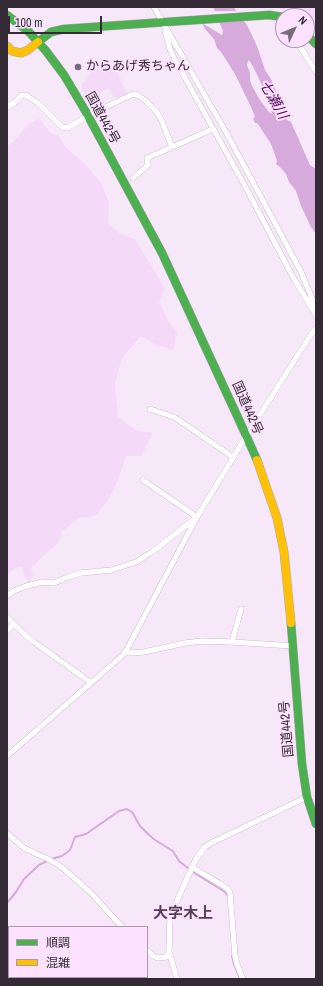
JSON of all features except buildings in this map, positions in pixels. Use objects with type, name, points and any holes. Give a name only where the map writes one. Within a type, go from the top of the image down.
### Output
[{"type":"main road","name":"国道442号","points":[[7,15],[38,42],[59,69],[88,116],[162,253],[246,436],[267,486],[280,529],[287,578],[302,764],[307,797],[316,824]]},
{"type":"main road","points":[[7,46],[12,51],[21,53],[28,50],[51,32],[60,29],[183,22],[269,15],[275,16]]},
{"type":"street","points":[[154,7],[227,134],[282,236],[301,272],[316,308]]},
{"type":"street","points":[[163,23],[174,58],[245,186],[295,281],[316,315]]},
{"type":"street","points":[[301,48],[316,72]]},
{"type":"street","points":[[7,107],[14,103],[22,95],[27,96],[38,103],[62,127],[67,128],[88,116],[135,94],[150,104],[156,111],[161,119],[172,147]]},
{"type":"street","points":[[133,178],[148,165],[147,158],[213,129]]},
{"type":"street","points":[[7,756],[125,652],[197,517],[246,436],[316,328]]},
{"type":"street","points":[[150,409],[174,417],[233,457]]},
{"type":"street","points":[[143,480],[197,517]]},
{"type":"street","points":[[7,596],[24,587],[42,582],[55,582],[81,574],[112,570],[136,562],[152,552],[197,517]]},
{"type":"street","points":[[232,642],[241,609]]},
{"type":"street","points":[[7,617],[34,642],[90,682]]},
{"type":"street","points":[[7,631],[14,624]]},
{"type":"street","points":[[125,652],[144,652],[193,641],[293,646]]},
{"type":"street","points":[[177,979],[169,952],[170,917],[192,867],[201,852],[211,843],[307,797]]},
{"type":"street","points":[[7,833],[22,847],[63,868],[92,894],[121,926]]},
{"type":"street","points":[[192,867],[227,888],[230,893],[235,956],[243,979]]},
{"type":"street","points":[[148,952],[159,958],[166,956],[169,952]]},
{"type":"shaded area","points":[[278,7],[316,7],[316,25],[315,8]]},
{"type":"shaded area","points":[[106,67],[117,71],[127,93],[126,97],[117,99],[113,96],[109,88],[100,93],[104,103],[93,108],[81,86],[93,70]]},
{"type":"shaded area","points":[[39,119],[51,133],[59,136],[67,149],[84,163],[101,183],[109,203],[108,223],[119,233],[135,239],[165,289],[159,302],[168,320],[177,333],[173,350],[157,345],[141,336],[122,358],[115,383],[118,417],[137,431],[153,433],[141,456],[126,456],[118,480],[108,500],[102,508],[96,515],[89,518],[81,517],[61,532],[61,538],[57,544],[35,565],[32,566],[31,569],[33,575],[31,577],[31,581],[29,582],[27,581],[28,579],[25,578],[23,568],[20,567],[14,569],[7,575],[7,146],[12,143],[30,123]]},
{"type":"water","points":[[213,7],[234,7],[236,11],[215,11]]},
{"type":"water","name":"七瀬川","points":[[243,20],[247,25],[257,46],[265,70],[271,79],[282,108],[285,110],[287,120],[291,122],[310,165],[316,169],[316,234],[301,206],[296,191],[289,182],[286,174],[276,164],[277,161],[271,144],[257,123],[255,123],[253,119],[255,117],[252,109],[235,74],[217,48],[214,39],[202,23],[222,35],[223,31],[219,22]],"holes":[[[249,60],[270,104],[272,114],[260,100],[252,86],[247,65]]]},
{"type":"waterway","points":[[51,859],[62,856],[70,850],[75,837],[86,834],[119,811],[127,809],[132,812],[140,826],[155,840],[173,851],[179,861],[196,874],[225,892],[228,896]]},
{"type":"waterway","points":[[7,903],[24,879],[39,865],[47,861]]},
{"type":"waterway","points":[[232,956],[240,979]]},
{"type":"traffic: fast","points":[[7,15],[29,32],[46,51],[64,75],[86,112],[162,253],[257,460]]},
{"type":"traffic: fast","points":[[38,42],[51,32],[64,29],[269,15],[275,16]]},
{"type":"traffic: fast","points":[[291,623],[302,764],[307,797],[316,824]]},
{"type":"traffic: slow","points":[[7,46],[12,51],[21,53],[28,50],[38,42]]},
{"type":"traffic: slow","points":[[257,460],[277,518],[284,552],[291,623]]},
{"type":"place","name":"からあげ秀ちゃん","points":[[78,67]]},
{"type":"district","name":"大字木上","points":[[183,914]]}]
